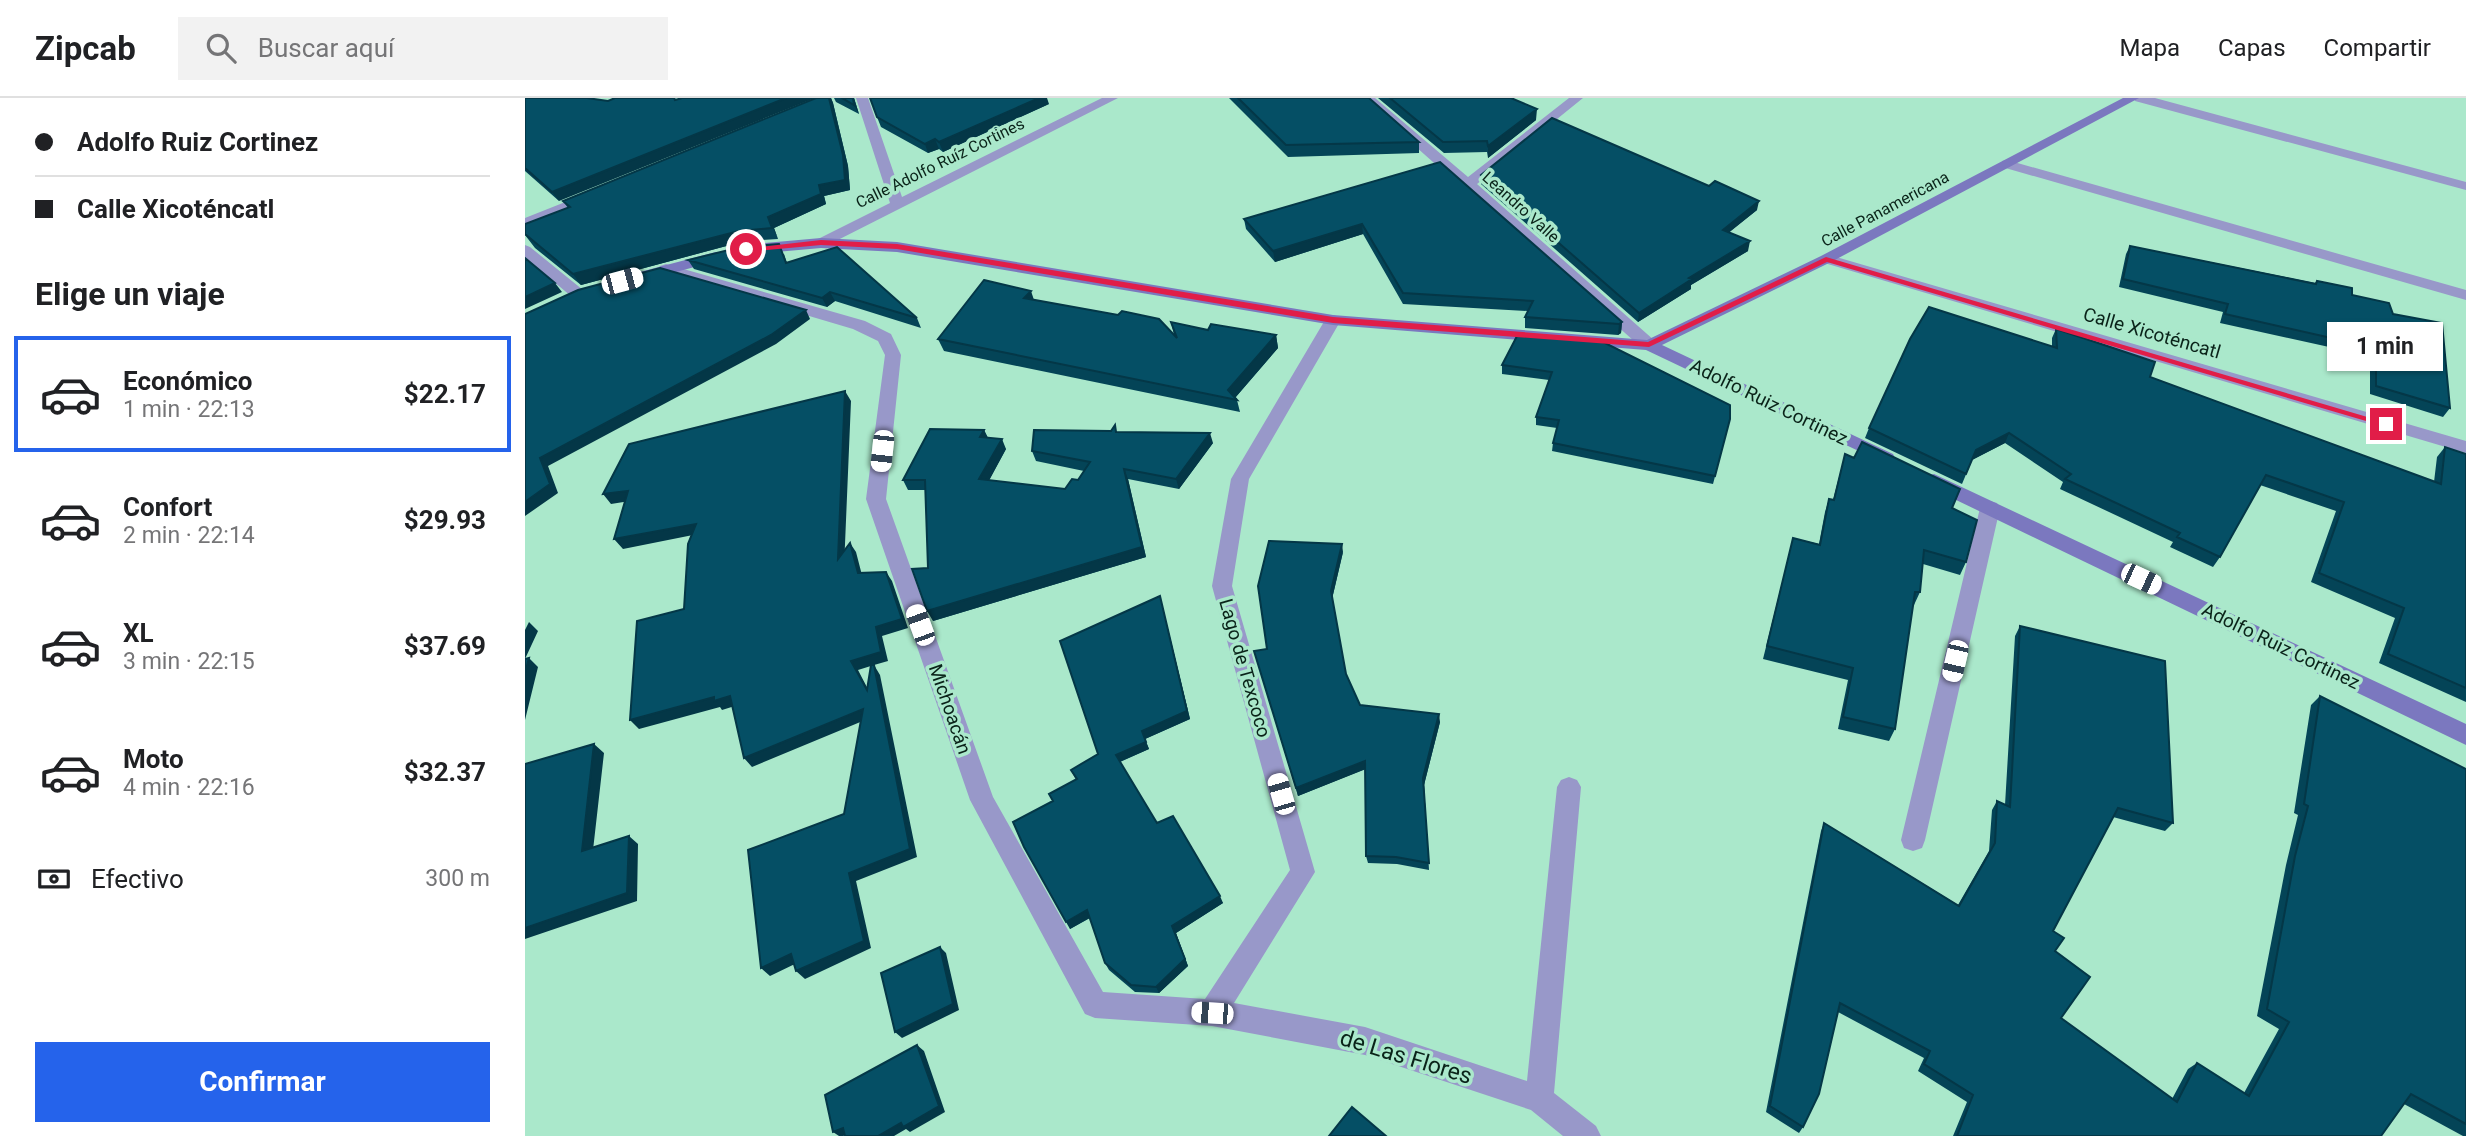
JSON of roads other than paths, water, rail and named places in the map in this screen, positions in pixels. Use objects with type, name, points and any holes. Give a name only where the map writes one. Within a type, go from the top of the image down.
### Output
[{"type":"main road","name":"Calle Panamericana","points":[[1649,345],[1826,259],[2133,98]]},
{"type":"main road","name":"Adolfo Ruiz Cortinez","points":[[628,280],[746,249],[821,243],[897,247],[1333,320],[1649,345],[2466,735]]},
{"type":"main road","points":[[556,303],[583,292]]},
{"type":"street","points":[[862,98],[897,203]]},
{"type":"street","name":"Calle Adolfo Ruíz Cortines","points":[[821,243],[1112,98]]},
{"type":"street","name":"Leandro Valle","points":[[1367,98],[1649,345]]},
{"type":"street","points":[[1468,184],[1577,98]]},
{"type":"street","points":[[2140,98],[2466,186]]},
{"type":"street","points":[[2007,164],[2466,295]]},
{"type":"street","points":[[525,223],[602,192]]},
{"type":"street","points":[[525,250],[583,292]]},
{"type":"street","name":"Calle Xicoténcatl","points":[[1826,259],[2466,447]]},
{"type":"street","name":"Michoacán","points":[[666,269],[859,325],[885,338],[893,355],[876,499],[982,800],[1095,1005],[1212,1013]]},
{"type":"street","name":"Lago de Texcoco","points":[[1212,1013],[1303,872],[1222,586],[1240,479],[1333,320]]},
{"type":"street","points":[[1913,839],[1990,508]]},
{"type":"street","points":[[1539,1099],[1569,787]]},
{"type":"street","name":"de Las Flores","points":[[1212,1013],[1365,1041],[1539,1099],[1586,1136]]}]
